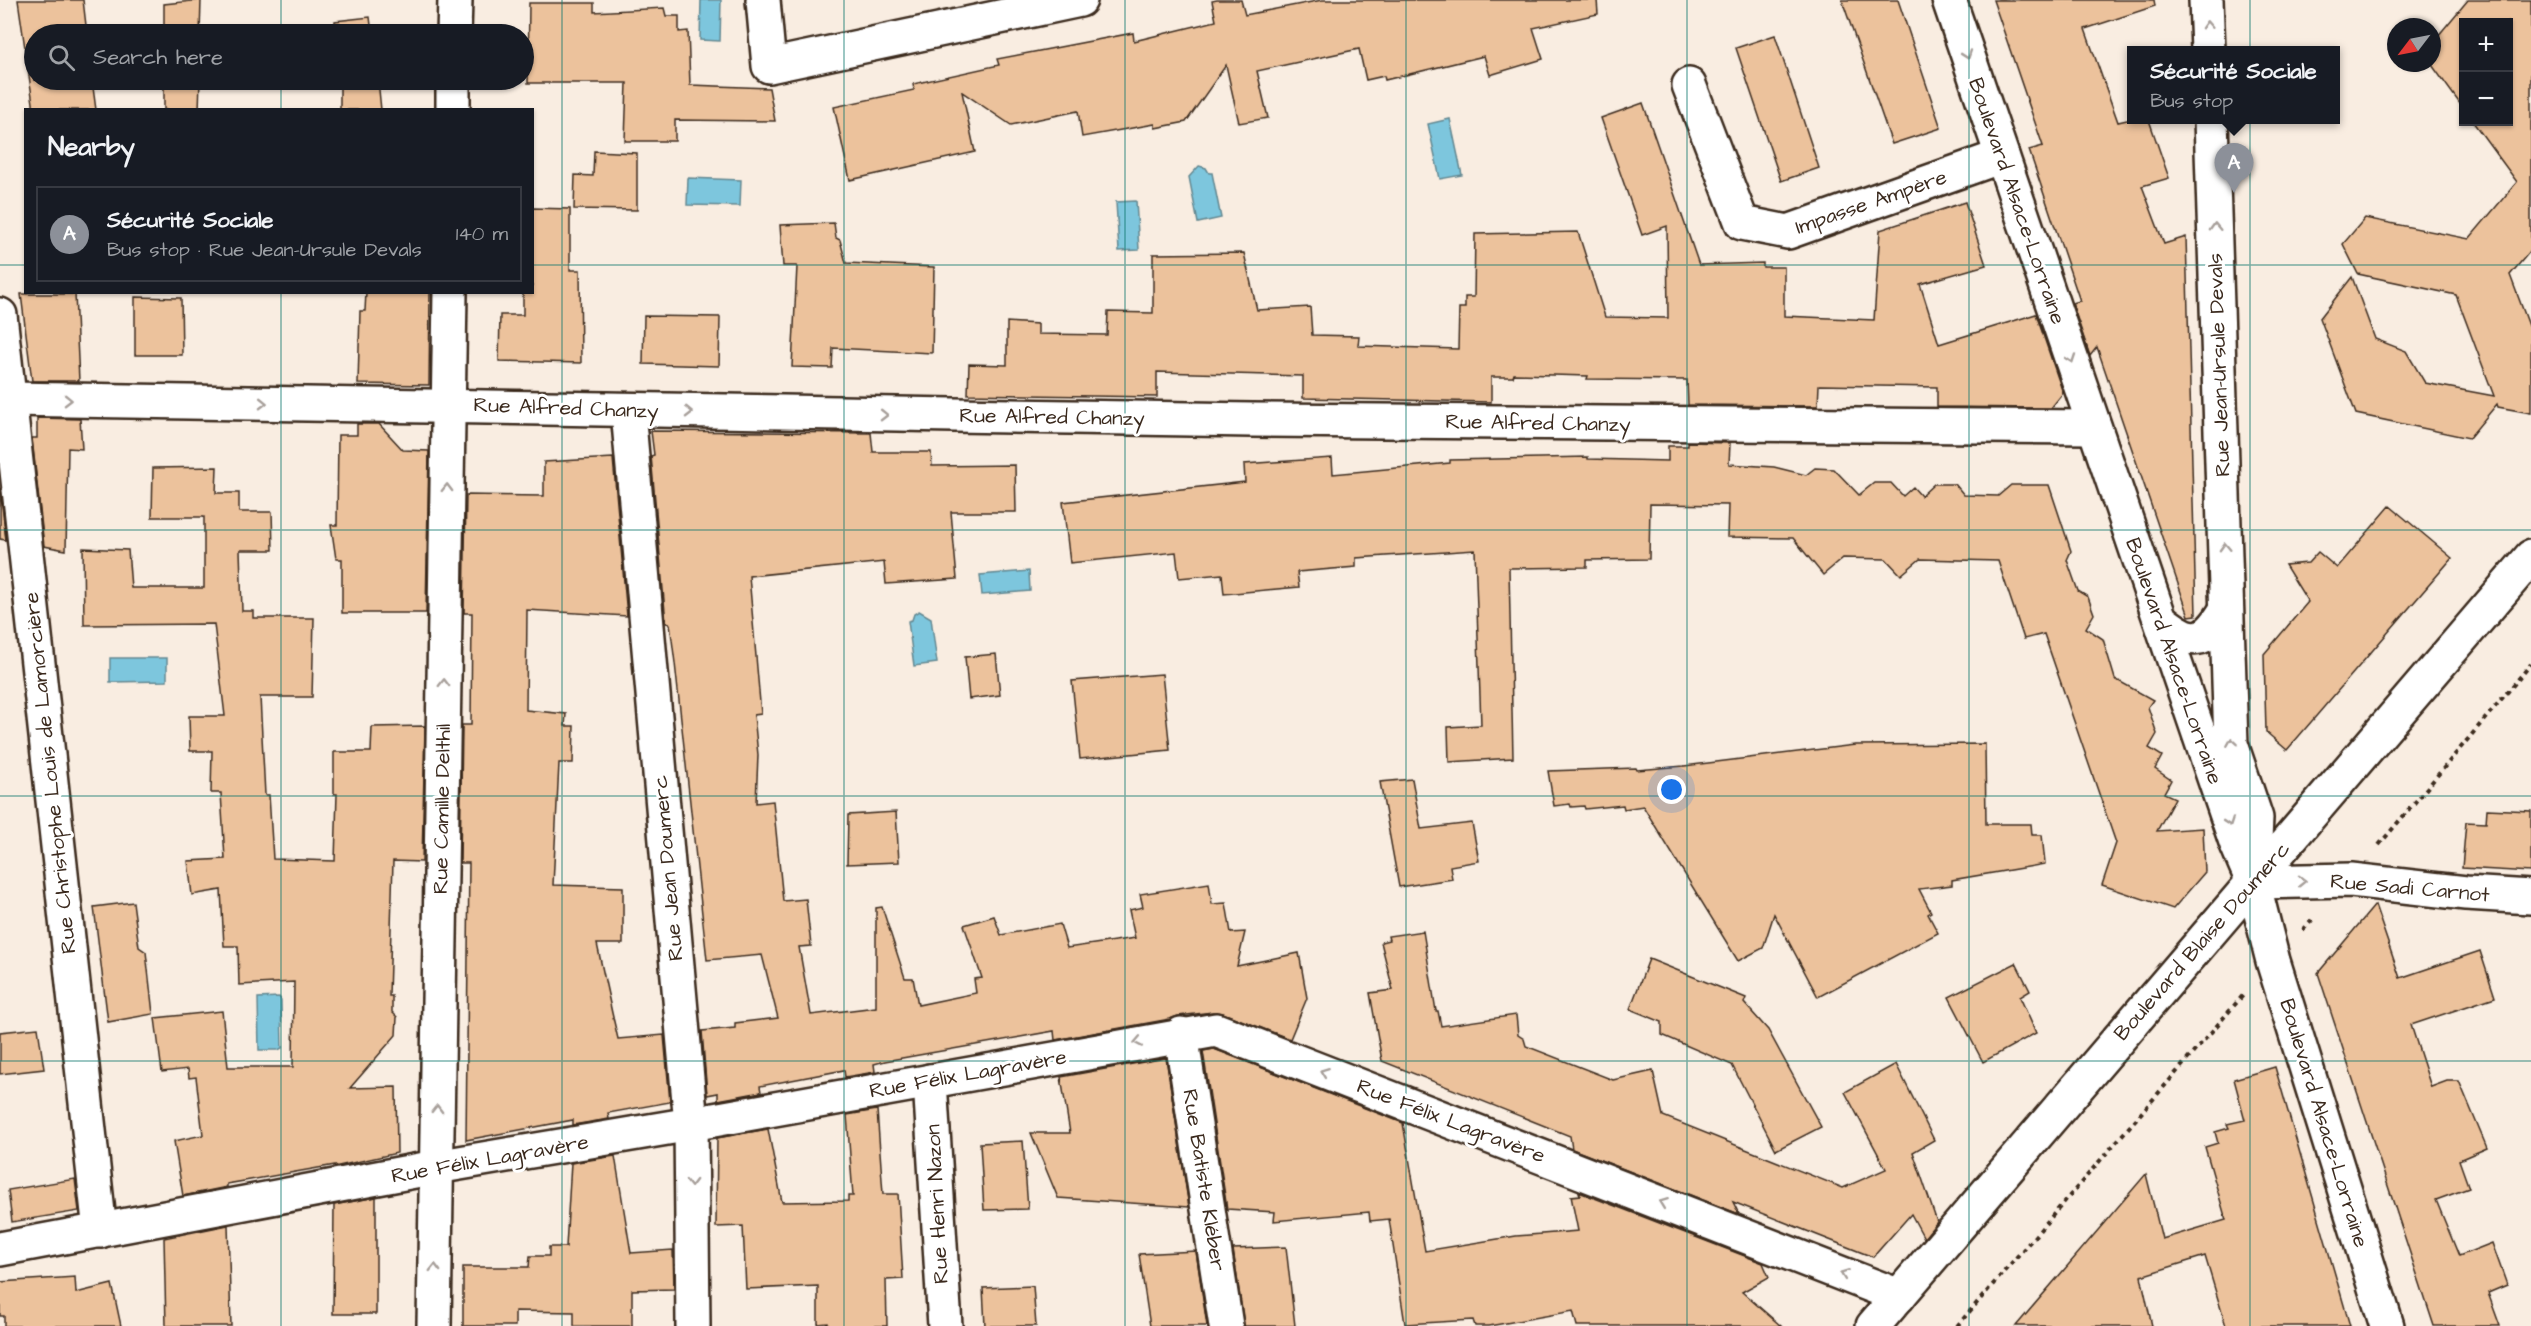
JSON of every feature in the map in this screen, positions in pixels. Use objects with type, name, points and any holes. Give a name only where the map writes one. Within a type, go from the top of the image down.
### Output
[{"type":"street","points":[[454,24],[455,0]]},
{"type":"street","points":[[763,0],[769,66],[1080,0]]},
{"type":"street","name":"Boulevard Alsace-Lorraine","points":[[1949,0],[2236,842],[2253,882],[2273,961],[2387,1326]]},
{"type":"street","points":[[2206,0],[2208,46]]},
{"type":"street","name":"Impasse Ampère","points":[[1689,85],[1742,223],[1788,232],[2002,156]]},
{"type":"street","points":[[453,90],[453,108]]},
{"type":"street","name":"Rue Jean-Ursule Devals","points":[[2211,124],[2231,744],[2256,818],[2253,882]]},
{"type":"street","name":"Rue Camille Delthil","points":[[434,1326],[450,294]]},
{"type":"street","name":"Rue Christophe Louis de Lamorcière","points":[[0,315],[100,1231]]},
{"type":"street","name":"Rue Alfred Chanzy","points":[[9,399],[1252,420],[2094,427]]},
{"type":"street","name":"Rue Jean Doumerc","points":[[628,411],[691,1124],[693,1326]]},
{"type":"street","name":"Boulevard Blaise Doumerc","points":[[1873,1326],[2531,557]]},
{"type":"street","points":[[2161,620],[2180,635],[2201,637],[2215,629],[2226,610]]},
{"type":"street","points":[[2256,818],[2306,819]]},
{"type":"street","name":"Rue Sadi Carnot","points":[[2253,882],[2351,880],[2466,893],[2531,897]]},
{"type":"street","name":"Rue Félix Lagravère","points":[[0,1249],[436,1167],[691,1124],[1181,1034],[1216,1030],[1899,1296]]},
{"type":"street","name":"Rue Batiste Kléber","points":[[1181,1034],[1226,1326]]},
{"type":"street","name":"Rue Henri Nazon","points":[[930,1081],[945,1326]]},
{"type":"path","points":[[2351,880],[2531,664]]},
{"type":"path","points":[[1958,1326],[2273,961]]},
{"type":"water","points":[[701,0],[721,0],[720,41],[700,40]]},
{"type":"water","points":[[1450,119],[1462,175],[1440,179],[1428,124]]},
{"type":"water","points":[[1199,166],[1212,173],[1221,218],[1198,223],[1189,177]]},
{"type":"water","points":[[688,178],[741,180],[740,206],[687,205]]},
{"type":"water","points":[[1136,201],[1139,250],[1119,251],[1116,202]]},
{"type":"water","points":[[1029,571],[1030,591],[982,595],[980,575]]},
{"type":"water","points":[[919,611],[931,618],[937,663],[914,666],[908,621],[912,620],[914,614]]},
{"type":"water","points":[[110,658],[167,658],[167,681],[110,682]]},
{"type":"water","points":[[279,997],[281,1000],[282,1048],[259,1050],[258,998]]},
{"type":"building","points":[[18,0],[83,0],[86,24],[24,24],[24,41]]},
{"type":"building","points":[[201,0],[200,24],[164,24],[164,4]]},
{"type":"building","points":[[1241,0],[1245,15],[1322,0],[1597,0],[1598,14],[1533,28],[1543,59],[1490,75],[1484,56],[1385,80],[1384,76],[1366,80],[1359,49],[1257,71],[1268,118],[1239,123],[1226,65],[1186,122],[1155,128],[1155,124],[1082,137],[1078,111],[1011,125],[962,92],[975,152],[850,180],[834,107],[914,90],[913,84],[999,65],[997,59],[1133,33],[1134,41],[1216,21],[1212,1]]},
{"type":"building","points":[[1842,0],[1898,0],[1941,128],[1892,144]]},
{"type":"building","points":[[1993,0],[2154,0],[2155,6],[2085,29],[2118,122],[2127,120],[2127,124],[2150,124],[2169,178],[2142,186],[2164,244],[2186,237],[2196,615],[2189,616],[2097,347],[2090,356],[2072,303],[2080,301],[2029,150],[2043,146]]},
{"type":"building","points":[[2468,0],[2531,0],[2531,250],[2510,275],[2531,331],[2531,413],[2498,407],[2497,404],[2469,438],[2356,414],[2320,318],[2352,277],[2375,339],[2406,351],[2425,383],[2494,396],[2456,295],[2358,274],[2343,244],[2365,218],[2469,239],[2517,182],[2476,126],[2513,126],[2513,18],[2459,18],[2459,102],[2437,72],[2441,72],[2441,32]]},
{"type":"building","points":[[529,3],[594,3],[594,12],[664,8],[666,16],[679,16],[679,32],[688,31],[690,85],[769,88],[775,121],[675,120],[675,141],[625,141],[627,83],[534,83],[534,24],[529,24]]},
{"type":"building","points":[[370,17],[371,24],[335,24],[335,21]]},
{"type":"building","points":[[1775,35],[1819,168],[1781,181],[1736,48]]},
{"type":"building","points":[[31,90],[93,90],[96,108],[34,108]]},
{"type":"building","points":[[164,90],[200,90],[199,108],[164,108]]},
{"type":"building","points":[[340,90],[379,90],[381,108],[340,108]]},
{"type":"building","points":[[1643,103],[1699,265],[1763,263],[1763,267],[1784,267],[1784,316],[1874,320],[1880,230],[1965,202],[1986,265],[1920,284],[1939,344],[2036,314],[2063,393],[2051,408],[1937,407],[1937,387],[1819,385],[1818,406],[1688,405],[1687,380],[1587,379],[1588,376],[1514,374],[1513,377],[1491,377],[1491,402],[1303,398],[1303,376],[1157,372],[1157,397],[968,394],[969,364],[1007,365],[1007,322],[1038,324],[1038,334],[1107,335],[1108,312],[1153,313],[1153,254],[1244,253],[1257,310],[1310,307],[1312,335],[1359,336],[1358,346],[1458,349],[1459,308],[1465,308],[1465,297],[1474,297],[1475,234],[1578,232],[1605,317],[1668,318],[1667,226],[1642,235],[1601,118]]},
{"type":"building","points":[[594,151],[637,153],[637,210],[574,209],[575,175],[593,176]]},
{"type":"building","points":[[534,208],[570,209],[570,270],[580,270],[581,363],[499,361],[500,315],[523,315],[523,294],[534,294]]},
{"type":"building","points":[[834,223],[836,238],[840,240],[846,263],[934,267],[932,353],[833,348],[832,368],[792,367],[797,266],[783,266],[780,225]]},
{"type":"building","points":[[21,294],[75,294],[79,381],[32,381]]},
{"type":"building","points":[[366,294],[430,294],[429,385],[358,384],[360,311],[365,311]]},
{"type":"building","points":[[135,297],[181,298],[182,355],[135,355]]},
{"type":"building","points":[[644,316],[720,317],[719,366],[643,364]]},
{"type":"building","points":[[37,418],[80,419],[82,449],[68,448],[66,550],[44,546],[32,438],[37,438]]},
{"type":"building","points":[[357,424],[379,424],[403,450],[429,451],[426,613],[342,613],[342,559],[336,559],[331,525],[337,525],[338,435],[357,435]]},
{"type":"building","points":[[651,431],[871,433],[873,452],[931,452],[932,466],[1015,465],[1016,512],[951,512],[957,579],[886,584],[884,562],[749,576],[761,714],[754,715],[758,755],[756,803],[773,801],[783,901],[806,899],[811,946],[799,947],[811,1015],[876,1007],[876,908],[882,907],[905,978],[913,978],[918,1005],[976,993],[974,979],[982,978],[964,925],[994,916],[1001,935],[1060,924],[1067,948],[1135,938],[1129,910],[1143,907],[1140,894],[1209,883],[1212,904],[1226,903],[1231,933],[1245,932],[1237,966],[1299,953],[1307,998],[1290,1039],[1223,1013],[1213,1012],[1178,1016],[1055,1040],[1054,1031],[885,1061],[874,1064],[875,1072],[845,1077],[844,1070],[760,1086],[761,1092],[718,1100],[718,1093],[707,1095],[702,1031],[735,1028],[735,1023],[778,1018],[762,955],[707,960],[675,663],[670,624],[666,623],[651,456],[654,455]]},
{"type":"building","points":[[1688,442],[1730,443],[1729,464],[1774,467],[1806,475],[1815,468],[1834,469],[1859,495],[1874,483],[1891,483],[1903,496],[1913,487],[1921,496],[1934,484],[1955,484],[1964,495],[1998,496],[2011,485],[2049,485],[2071,551],[2067,560],[2078,591],[2088,597],[2094,614],[2086,628],[2103,639],[2115,679],[2153,700],[2148,707],[2157,734],[2149,748],[2162,756],[2155,769],[2171,780],[2164,793],[2175,798],[2157,831],[2203,828],[2205,872],[2173,909],[2102,885],[2116,843],[2044,634],[2024,639],[1998,561],[1920,559],[1901,575],[1886,559],[1843,558],[1823,575],[1793,538],[1727,537],[1728,505],[1650,504],[1649,559],[1587,560],[1587,567],[1509,568],[1513,758],[1449,762],[1448,727],[1481,725],[1475,550],[1356,558],[1356,567],[1297,572],[1299,587],[1224,594],[1222,574],[1179,578],[1176,552],[1070,563],[1063,502],[1245,482],[1244,464],[1332,458],[1333,474],[1450,463],[1450,460],[1588,457],[1588,459],[1668,461],[1668,446],[1688,446]]},
{"type":"building","points":[[613,458],[627,616],[527,610],[526,710],[566,714],[565,726],[574,726],[573,763],[559,763],[553,885],[623,887],[623,944],[597,944],[612,1013],[618,1039],[664,1035],[670,1102],[608,1113],[609,1119],[573,1125],[573,1120],[466,1140],[469,863],[460,863],[462,725],[471,725],[472,613],[464,613],[466,495],[544,496],[544,462]]},
{"type":"building","points":[[217,467],[216,493],[239,493],[239,512],[272,512],[273,550],[240,550],[242,611],[253,611],[253,618],[314,618],[312,697],[260,697],[265,795],[269,795],[273,859],[335,861],[337,794],[334,794],[334,752],[371,752],[372,727],[425,726],[422,862],[393,861],[389,996],[392,996],[392,1012],[397,1017],[396,1035],[350,1088],[396,1087],[397,1153],[334,1167],[335,1165],[227,1184],[227,1187],[183,1196],[174,1141],[203,1135],[196,1077],[189,1078],[188,1069],[162,1072],[155,1018],[222,1011],[228,1067],[293,1067],[294,982],[239,985],[238,946],[224,946],[221,890],[192,895],[188,861],[225,859],[221,793],[211,793],[212,751],[190,751],[189,716],[225,716],[214,624],[84,625],[83,548],[128,550],[131,588],[204,588],[204,517],[152,517],[153,468]]},
{"type":"building","points":[[0,488],[6,540],[0,539]]},
{"type":"building","points":[[2390,506],[2452,558],[2287,750],[2266,732],[2264,654],[2308,602],[2285,565],[2308,563],[2318,552],[2337,568]]},
{"type":"building","points":[[996,654],[1000,695],[969,699],[965,657]]},
{"type":"building","points":[[1162,674],[1170,750],[1080,759],[1072,681]]},
{"type":"building","points":[[1985,744],[1986,824],[2031,824],[2032,835],[2042,835],[2045,864],[1952,880],[1952,885],[1919,889],[1931,912],[1928,914],[1938,933],[1818,997],[1774,914],[1763,948],[1738,961],[1643,806],[1624,809],[1623,805],[1585,809],[1584,806],[1571,807],[1570,804],[1554,806],[1548,771],[1636,768],[1637,770],[1855,745]]},
{"type":"building","points":[[1412,779],[1421,829],[1472,823],[1479,861],[1450,866],[1452,879],[1399,887],[1380,782]]},
{"type":"building","points":[[2487,809],[2531,811],[2531,872],[2462,868],[2466,822],[2486,823]]},
{"type":"building","points":[[896,812],[899,862],[847,864],[848,815]]},
{"type":"building","points":[[133,902],[139,947],[146,952],[153,1014],[108,1022],[94,907]]},
{"type":"building","points":[[2375,905],[2400,978],[2480,951],[2495,997],[2411,1025],[2431,1087],[2447,1081],[2459,1081],[2487,1148],[2459,1160],[2469,1188],[2436,1200],[2459,1256],[2492,1243],[2507,1285],[2488,1293],[2500,1326],[2434,1326],[2318,973]]},
{"type":"building","points":[[1423,931],[1436,1011],[1438,1011],[1441,1026],[1516,1015],[1518,1035],[1524,1039],[1526,1046],[1613,1080],[1653,1071],[1663,1116],[1843,1188],[1886,1169],[1845,1092],[1896,1064],[1934,1140],[1913,1152],[1937,1222],[1924,1238],[1911,1214],[1873,1257],[1733,1202],[1739,1214],[1572,1149],[1570,1136],[1382,1061],[1370,993],[1393,990],[1381,942],[1389,940],[1388,936]]},
{"type":"building","points":[[1649,959],[1746,998],[1744,1003],[1768,1030],[1821,1127],[1776,1150],[1732,1065],[1662,1035],[1662,1022],[1630,1009]]},
{"type":"building","points":[[2016,963],[2030,991],[2020,997],[2036,1033],[1983,1062],[1949,997]]},
{"type":"building","points":[[38,1028],[44,1069],[0,1074],[0,1032]]},
{"type":"building","points":[[1214,1049],[1403,1123],[1425,1251],[1516,1236],[1578,1231],[1571,1196],[1580,1195],[1579,1192],[1763,1263],[1769,1277],[1742,1292],[1781,1326],[1577,1326],[1573,1311],[1489,1326],[1475,1326],[1473,1320],[1405,1324],[1389,1219],[1370,1221],[1369,1212],[1274,1221],[1275,1212],[1227,1209],[1203,1051]]},
{"type":"building","points":[[1166,1058],[1189,1207],[1058,1198],[1031,1133],[1070,1133],[1061,1077]]},
{"type":"building","points":[[2275,1067],[2350,1326],[2226,1326],[2205,1256],[2141,1276],[2152,1326],[2016,1326],[2146,1174],[2162,1239],[2226,1220],[2205,1147],[2218,1143],[2215,1132],[2229,1128],[2227,1124],[2245,1120],[2234,1079]]},
{"type":"building","points":[[877,1110],[883,1194],[898,1194],[903,1279],[886,1280],[887,1326],[818,1324],[818,1286],[746,1289],[743,1226],[716,1227],[717,1138],[768,1129],[782,1202],[848,1201],[848,1196],[853,1196],[847,1115]]},
{"type":"building","points":[[1023,1141],[1028,1209],[984,1210],[980,1143]]},
{"type":"building","points":[[615,1156],[631,1253],[673,1250],[674,1289],[632,1290],[632,1326],[574,1326],[574,1312],[515,1311],[515,1326],[463,1326],[463,1267],[529,1267],[530,1256],[549,1256],[549,1247],[566,1247],[571,1163]]},
{"type":"building","points":[[75,1179],[79,1211],[12,1222],[8,1190]]},
{"type":"building","points":[[376,1197],[376,1314],[333,1314],[334,1205]]},
{"type":"building","points":[[228,1225],[231,1326],[166,1326],[164,1238]]},
{"type":"building","points":[[1286,1247],[1295,1326],[1244,1326],[1233,1249]]},
{"type":"building","points":[[1196,1251],[1207,1326],[1150,1326],[1139,1254]]},
{"type":"building","points":[[75,1277],[76,1293],[112,1284],[121,1326],[4,1326],[4,1316],[0,1316],[0,1282]]},
{"type":"building","points":[[1033,1286],[1036,1326],[985,1326],[983,1288]]},
{"type":"place","name":"Sécurité Sociale","points":[[2234,193]]}]
